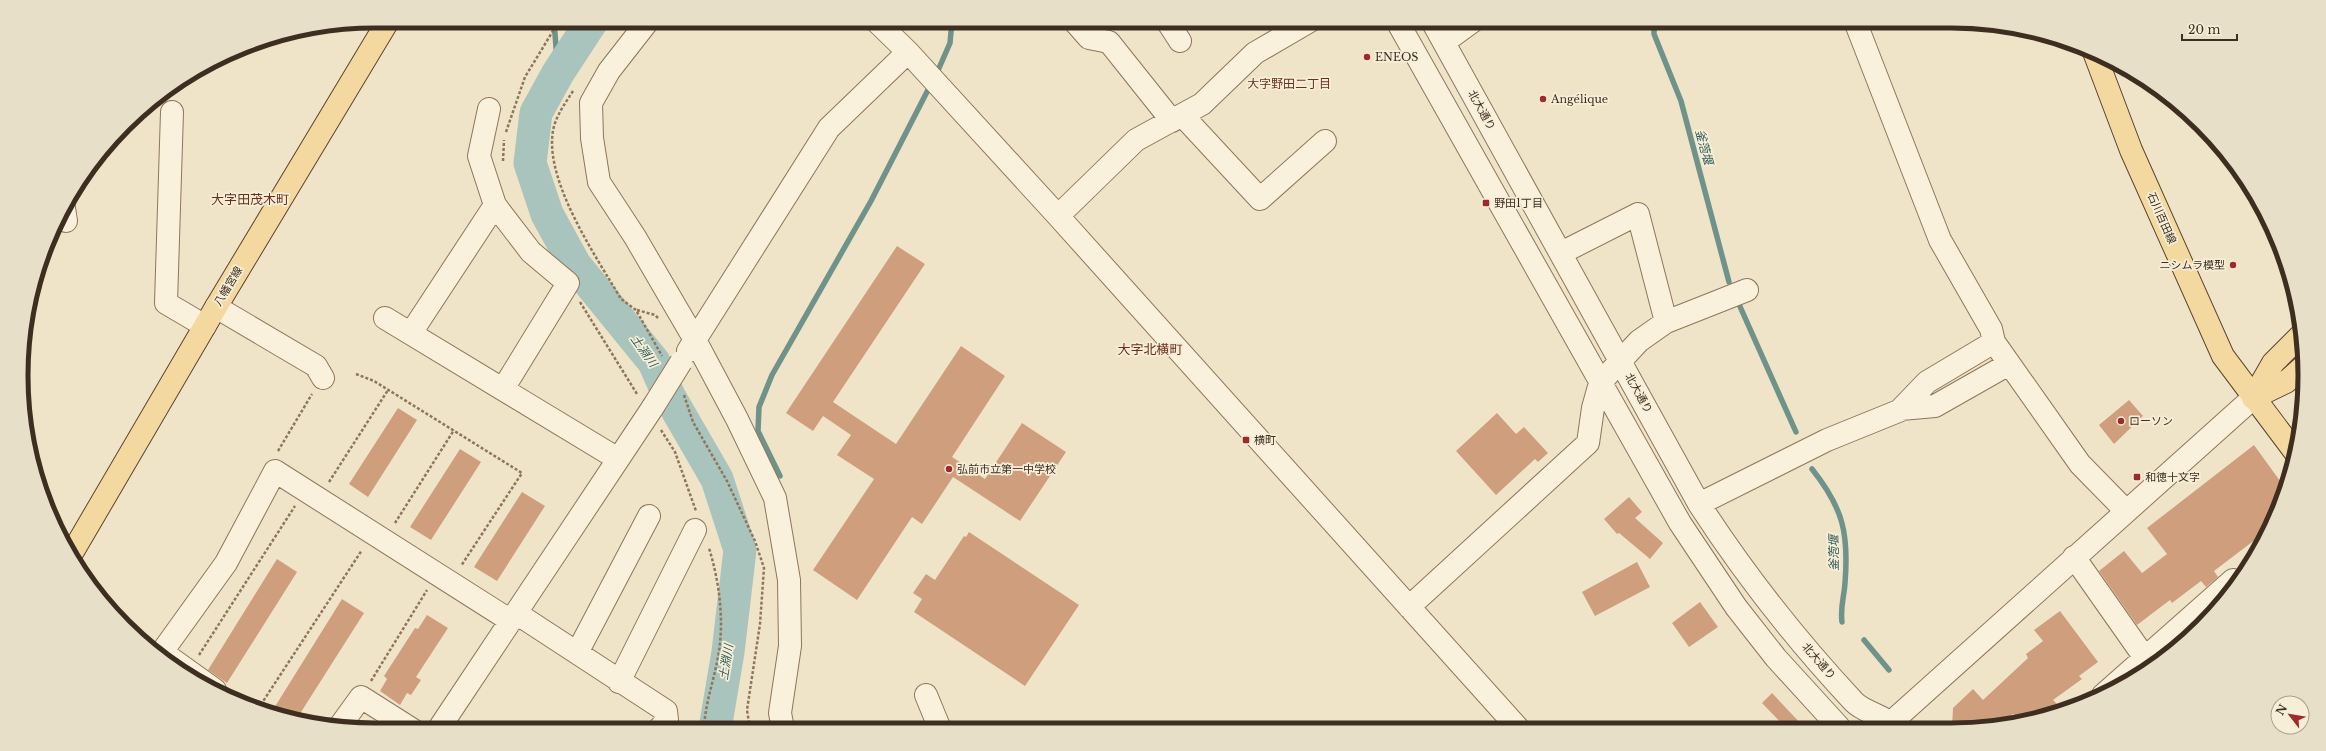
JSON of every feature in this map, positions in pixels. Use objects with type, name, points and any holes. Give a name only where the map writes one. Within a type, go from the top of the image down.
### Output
[{"type":"main road","name":"八幡宮線","points":[[75,548],[216,307],[384,28]]},
{"type":"main road","name":"石川百田線","points":[[2097,61],[2131,150],[2223,356],[2290,446]]},
{"type":"main road","points":[[2253,398],[2273,363],[2296,340]]},
{"type":"main road","points":[[2253,398],[2286,382],[2298,372]]},
{"type":"street","points":[[643,28],[609,71],[591,103],[592,138],[599,182],[635,237],[695,340],[737,419],[774,498],[789,580],[790,646],[780,713],[782,723]]},
{"type":"street","points":[[883,28],[908,52],[1058,216],[1513,723]]},
{"type":"street","points":[[1080,28],[1089,38],[1109,42],[1177,118],[1260,199],[1325,141]]},
{"type":"street","points":[[1172,28],[1180,41]]},
{"type":"street","points":[[1058,216],[1136,140],[1202,104],[1254,53],[1298,28]]},
{"type":"street","points":[[1401,28],[1680,523],[1736,607],[1776,658],[1835,723]]},
{"type":"street","name":"北大通り","points":[[1436,28],[1621,360],[1699,504],[1768,604],[1856,703],[1886,723]]},
{"type":"street","points":[[1444,42],[1463,28]]},
{"type":"street","points":[[1858,28],[1940,240],[1991,329],[1994,342],[2080,464],[2126,511]]},
{"type":"street","points":[[443,723],[651,410],[829,128],[908,52]]},
{"type":"street","points":[[489,109],[479,156],[495,205],[531,252],[568,283],[503,389]]},
{"type":"street","points":[[172,112],[166,303],[205,326]]},
{"type":"street","points":[[411,333],[495,205]]},
{"type":"street","points":[[1561,254],[1638,214],[1666,322]]},
{"type":"street","points":[[1409,607],[1588,443],[1593,408],[1600,383],[1639,341],[1666,322],[1747,290]]},
{"type":"street","points":[[216,307],[316,366],[323,378]]},
{"type":"street","points":[[385,318],[618,459]]},
{"type":"street","points":[[1994,342],[1927,382],[1901,410],[1906,408],[1935,406],[2009,364]]},
{"type":"street","points":[[1894,723],[2074,557],[2253,398]]},
{"type":"street","points":[[1699,504],[1827,440],[1906,408]]},
{"type":"street","points":[[163,650],[226,563],[275,471],[443,579],[577,653],[619,682],[666,711],[667,720],[665,723]]},
{"type":"street","points":[[577,653],[649,516]]},
{"type":"street","points":[[619,682],[695,530]]},
{"type":"street","points":[[2074,557],[2145,658]]},
{"type":"street","points":[[2126,675],[2228,585]]},
{"type":"street","points":[[926,695],[938,723]]},
{"type":"street","points":[[343,721],[361,697],[402,723]]},
{"type":"path","points":[[502,163],[505,136],[525,76],[555,28]]},
{"type":"path","points":[[568,283],[651,410]]},
{"type":"path","points":[[636,310],[655,315]]},
{"type":"path","points":[[356,374],[374,381],[522,473],[443,579],[361,697]]},
{"type":"path","points":[[275,471],[275,456],[323,378]]},
{"type":"path","points":[[190,669],[312,495],[388,390]]},
{"type":"path","points":[[261,704],[454,430]]},
{"type":"building","points":[[897,246],[925,264],[833,402],[896,444],[961,346],[1005,376],[952,457],[985,479],[1022,423],[1066,452],[1020,521],[953,477],[922,524],[912,517],[857,600],[813,570],[874,479],[837,455],[851,435],[823,416],[813,431],[786,413]]},
{"type":"building","name":"ローソン","points":[[2129,400],[2143,416],[2114,444],[2099,425]]},
{"type":"building","points":[[398,408],[417,420],[368,497],[349,484]]},
{"type":"building","points":[[1497,413],[1516,434],[1524,427],[1548,453],[1538,462],[1535,459],[1496,495],[1456,451]]},
{"type":"building","points":[[2254,445],[2281,483],[2272,508],[2257,538],[2214,571],[2218,577],[2206,587],[2201,581],[2172,603],[2170,600],[2137,625],[2099,571],[2124,551],[2142,573],[2167,554],[2147,528]]},
{"type":"building","points":[[460,449],[481,462],[431,540],[410,527]]},
{"type":"building","points":[[522,492],[545,506],[497,581],[474,567]]},
{"type":"building","points":[[1629,497],[1642,512],[1635,518],[1663,543],[1650,559],[1619,533],[1617,534],[1604,519]]},
{"type":"building","points":[[969,532],[1079,605],[1025,686],[914,612],[922,599],[913,593],[926,574],[935,580],[964,536],[966,537]]},
{"type":"building","points":[[277,559],[297,572],[227,683],[208,670]]},
{"type":"building","points":[[1637,562],[1650,587],[1595,616],[1582,592]]},
{"type":"building","points":[[342,599],[364,613],[300,714],[274,708]]},
{"type":"building","points":[[1700,602],[1718,627],[1689,647],[1672,623]]},
{"type":"building","points":[[2060,611],[2098,662],[2079,676],[2082,679],[2053,700],[2059,706],[2015,716],[2013,714],[2008,718],[1996,720],[1952,723],[1953,708],[1973,689],[1983,700],[2028,658],[2026,654],[2043,641],[2034,630]]},
{"type":"building","points":[[427,615],[448,628],[416,677],[421,680],[411,695],[407,693],[400,705],[380,691],[387,679],[384,676],[415,628],[418,629]]},
{"type":"building","points":[[1772,693],[1800,723],[1781,723],[1762,703]]},
{"type":"waterway","points":[[555,28],[558,73]]},
{"type":"waterway","name":"土淵川","points":[[587,28],[558,73],[536,113],[530,163],[547,214],[575,265],[654,362],[669,396],[717,479],[740,550],[728,652],[716,723]]},
{"type":"waterway","points":[[936,75],[950,43],[951,28]]},
{"type":"waterway","name":"釜萢堰","points":[[1654,28],[1654,34],[1681,101],[1729,282]]},
{"type":"waterway","points":[[780,476],[758,431],[759,407],[772,375],[871,201],[931,84]]},
{"type":"waterway","name":"釜萢堰","points":[[1738,302],[1796,432]]},
{"type":"waterway","name":"釜萢堰","points":[[1812,469],[1831,496],[1842,522],[1846,550],[1842,622]]},
{"type":"waterway","name":"釜萢堰","points":[[1864,640],[1889,670]]},
{"type":"place","name":"ENEOS","points":[[1367,57]]},
{"type":"place","name":"Angélique","points":[[1543,99]]},
{"type":"place","name":"野田1丁目","points":[[1486,203]]},
{"type":"place","name":"ニシムラ模型","points":[[2233,265]]},
{"type":"place","name":"ローソン","points":[[2121,421]]},
{"type":"place","name":"横町","points":[[1246,440]]},
{"type":"place","name":"弘前市立第一中学校","points":[[949,469]]},
{"type":"place","name":"和徳十文字","points":[[2137,477]]},
{"type":"district","name":"大字野田二丁目","points":[[1289,84]]},
{"type":"district","name":"大字田茂木町","points":[[250,199]]},
{"type":"district","name":"大字北横町","points":[[1150,349]]}]
